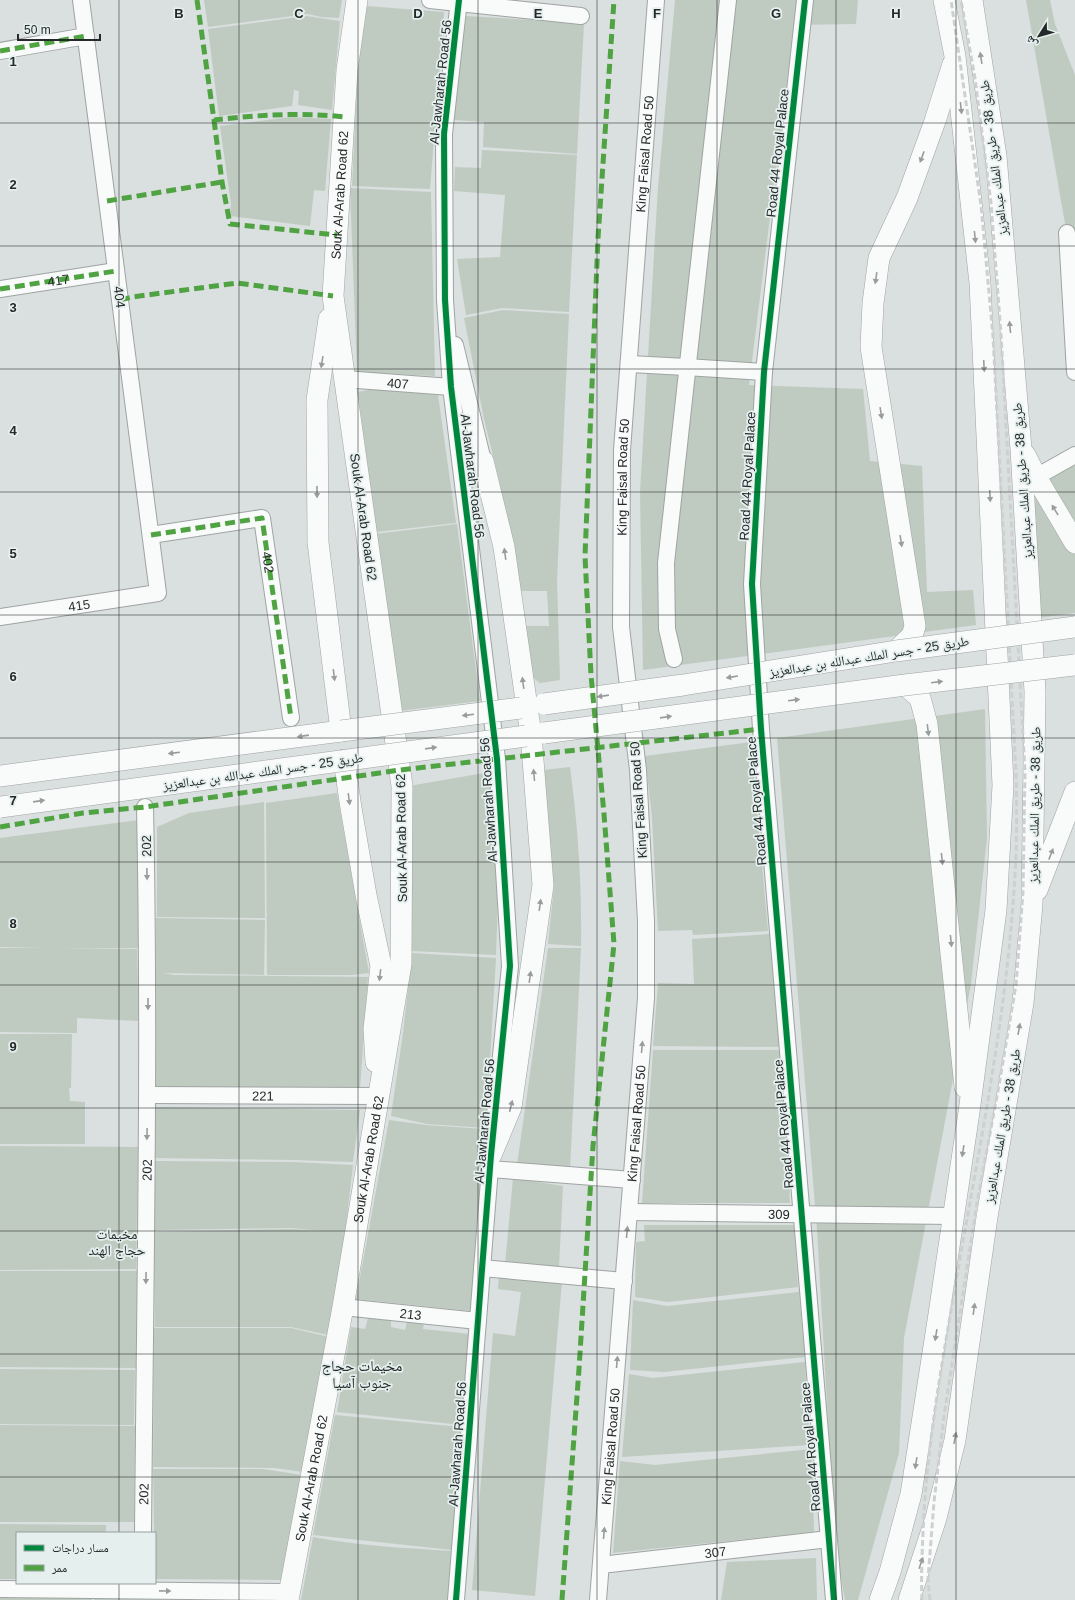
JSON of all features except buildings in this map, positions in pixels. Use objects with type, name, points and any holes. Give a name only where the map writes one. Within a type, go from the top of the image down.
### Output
[{"type":"main road","name":"Souk Al-Arab Road 62","points":[[289,1596],[343,1307],[401,964],[402,786],[332,296],[347,70],[357,0]]},
{"type":"main road","name":"طريق 38 - طريق الملك عبدالعزيز","points":[[880,1600],[890,1572],[911,1494],[968,1118],[996,910],[1003,785],[980,283],[955,56],[944,0]]},
{"type":"main road","name":"طريق 38 - طريق الملك عبدالعزيز","points":[[908,1600],[936,1518],[955,1440],[987,1217],[1023,1003],[1032,904],[1036,692],[1022,449],[996,156],[972,0]]},
{"type":"main road","points":[[896,651],[912,636],[915,626],[871,347],[873,303],[879,258],[907,198],[935,121],[955,56]]},
{"type":"main road","points":[[332,296],[317,400],[318,542],[341,731]]},
{"type":"main road","points":[[1022,449],[1036,477],[1075,543]]},
{"type":"main road","points":[[483,461],[504,547],[530,706],[543,885],[511,1107],[490,1162]]},
{"type":"main road","name":"طريق 25 - جسر الملك عبدالله بن عبدالعزيز","points":[[0,776],[683,685],[896,651],[1075,627]]},
{"type":"main road","name":"طريق 25 - جسر الملك عبدالله بن عبدالعزيز","points":[[0,807],[905,686],[1075,666]]},
{"type":"main road","points":[[905,686],[920,698],[927,724],[947,902],[968,1118]]},
{"type":"main road","points":[[344,760],[351,808],[381,966],[374,1029],[378,1096]]},
{"type":"main road","points":[[1032,904],[1075,792]]},
{"type":"street","name":"404","points":[[81,0],[158,593]]},
{"type":"street","points":[[430,0],[581,16]]},
{"type":"street","name":"King Faisal Road 50","points":[[598,1600],[646,998],[646,921],[638,770],[621,627],[622,450],[630,364],[656,0]]},
{"type":"street","points":[[674,659],[667,629],[666,563],[686,367],[728,0]]},
{"type":"street","name":"Road 44 Royal Palace","points":[[805,0],[764,372],[752,584],[761,730],[834,1600]]},
{"type":"street","name":"Al-Jawharah Road 56","points":[[456,1600],[490,1162],[510,966],[497,758],[451,387],[445,300],[444,134],[459,2]]},
{"type":"street","points":[[0,50],[86,36]]},
{"type":"street","points":[[1067,234],[1075,372]]},
{"type":"street","name":"417","points":[[0,289],[116,271]]},
{"type":"street","name":"Al-Jawharah Road 56","points":[[445,300],[483,461]]},
{"type":"street","points":[[630,364],[764,372]]},
{"type":"street","name":"407","points":[[344,379],[451,387]]},
{"type":"street","points":[[1036,477],[1075,455]]},
{"type":"street","name":"402","points":[[151,535],[262,518],[291,718]]},
{"type":"street","name":"415","points":[[0,617],[158,593]]},
{"type":"street","name":"202","points":[[143,1532],[148,1095],[148,949],[145,807]]},
{"type":"street","name":"221","points":[[148,1095],[378,1096]]},
{"type":"street","points":[[490,1162],[632,1180]]},
{"type":"street","name":"309","points":[[629,1212],[953,1216]]},
{"type":"street","points":[[482,1268],[624,1282]]},
{"type":"street","name":"213","points":[[343,1307],[478,1321]]},
{"type":"street","name":"307","points":[[601,1565],[829,1539]]},
{"type":"street","points":[[0,1589],[143,1587],[289,1596]]},
{"type":"shaded area","points":[[204,0],[342,0],[339,18],[321,17],[308,14],[208,27]]},
{"type":"shaded area","points":[[675,0],[858,0],[856,24],[794,25],[749,385],[863,389],[870,461],[922,466],[927,592],[973,590],[976,625],[643,670],[640,492],[658,187]]},
{"type":"shaded area","points":[[1026,0],[1050,0],[1055,24],[1075,75],[1075,281]]},
{"type":"shaded area","points":[[366,6],[444,12],[430,189],[352,186],[358,64]]},
{"type":"shaded area","points":[[306,16],[340,21],[332,110],[298,105],[299,91],[294,90],[292,106],[219,116],[208,29]]},
{"type":"shaded area","points":[[466,16],[584,23],[577,154],[483,147],[484,122],[454,120]]},
{"type":"shaded area","points":[[291,117],[331,119],[325,191],[314,190],[310,226],[230,216],[231,204],[220,126]]},
{"type":"shaded area","points":[[482,150],[577,155],[569,312],[502,308],[466,315],[457,259],[500,257],[505,195],[454,191],[455,167],[481,168]]},
{"type":"shaded area","points":[[350,188],[431,192],[435,376],[357,372]]},
{"type":"shaded area","points":[[503,310],[569,314],[557,581],[560,680],[540,683],[532,677],[523,626],[549,626],[547,591],[521,591],[464,318]]},
{"type":"shaded area","points":[[378,388],[438,395],[456,523],[376,532],[358,392]]},
{"type":"shaded area","points":[[1075,462],[1075,613],[1037,618],[1030,486]]},
{"type":"shaded area","points":[[457,524],[480,701],[399,711],[375,534]]},
{"type":"shaded area","points":[[985,709],[987,838],[971,984],[904,1338],[899,1453],[858,1600],[845,1600],[835,1545],[817,1230],[777,738]]},
{"type":"shaded area","points":[[751,742],[768,931],[693,935],[692,930],[658,931],[652,817],[645,756]]},
{"type":"shaded area","points":[[570,767],[579,856],[581,946],[548,944],[554,886],[544,770]]},
{"type":"shaded area","points":[[490,772],[498,900],[496,955],[411,951],[409,786]]},
{"type":"shaded area","points":[[337,793],[369,973],[352,975],[267,975],[266,803]]},
{"type":"shaded area","points":[[264,802],[265,918],[157,917],[157,827],[189,813]]},
{"type":"shaded area","points":[[139,820],[139,948],[57,948],[137,949],[139,1021],[77,1018],[77,1033],[0,1032],[0,948],[44,948],[0,947],[0,838]]},
{"type":"shaded area","points":[[156,918],[265,920],[264,975],[163,973],[174,975],[368,977],[360,1089],[155,1087]]},
{"type":"shaded area","points":[[771,934],[779,1047],[653,1046],[658,983],[694,984],[692,939]]},
{"type":"shaded area","points":[[548,948],[581,948],[570,1170],[517,1165]]},
{"type":"shaded area","points":[[412,953],[496,958],[486,1128],[427,1124],[391,1116],[403,1033]]},
{"type":"shaded area","points":[[0,1034],[72,1034],[71,1088],[69,1088],[70,1101],[85,1102],[85,1144],[0,1144]]},
{"type":"shaded area","points":[[653,1050],[782,1050],[790,1203],[642,1203]]},
{"type":"shaded area","points":[[154,1107],[360,1110],[353,1162],[155,1158]]},
{"type":"shaded area","points":[[389,1120],[426,1125],[485,1129],[471,1311],[356,1299]]},
{"type":"shaded area","points":[[0,1146],[138,1147],[136,1269],[0,1270]]},
{"type":"shaded area","points":[[155,1161],[293,1162],[353,1165],[345,1233],[328,1335],[291,1327],[155,1327],[154,1232],[293,1229],[320,1231],[292,1228],[155,1230]]},
{"type":"shaded area","points":[[513,1178],[563,1186],[559,1267],[505,1265]]},
{"type":"shaded area","points":[[644,1225],[794,1225],[798,1287],[668,1302],[635,1297],[636,1242],[645,1241]]},
{"type":"shaded area","points":[[0,1271],[137,1271],[136,1368],[0,1367]]},
{"type":"shaded area","points":[[499,1273],[562,1281],[535,1596],[472,1590],[493,1333],[515,1336],[521,1292],[498,1289]]},
{"type":"shaded area","points":[[799,1292],[805,1357],[664,1372],[630,1370],[633,1300],[667,1306]]},
{"type":"shaded area","points":[[368,1318],[391,1320],[391,1327],[405,1330],[407,1321],[424,1323],[423,1329],[470,1334],[462,1425],[337,1412],[351,1327],[365,1329]]},
{"type":"shaded area","points":[[154,1328],[291,1328],[329,1337],[303,1472],[275,1468],[153,1467]]},
{"type":"shaded area","points":[[805,1362],[810,1445],[622,1457],[629,1374],[653,1378]]},
{"type":"shaded area","points":[[0,1369],[135,1370],[134,1425],[0,1424]]},
{"type":"shaded area","points":[[335,1415],[461,1427],[452,1550],[313,1535]]},
{"type":"shaded area","points":[[0,1425],[135,1426],[134,1522],[0,1522]]},
{"type":"shaded area","points":[[812,1449],[814,1532],[613,1553],[620,1461],[655,1465]]},
{"type":"shaded area","points":[[153,1469],[263,1469],[302,1475],[282,1580],[156,1579],[156,1532],[154,1532]]},
{"type":"shaded area","points":[[0,1524],[106,1525],[106,1532],[16,1532],[16,1579],[0,1579]]},
{"type":"shaded area","points":[[313,1537],[365,1545],[452,1551],[448,1600],[301,1600]]},
{"type":"shaded area","points":[[816,1558],[817,1600],[721,1600],[727,1562]]},
{"type":"shaded area","points":[[0,1597],[92,1597],[92,1600],[0,1600]]},
{"type":"shaded area","points":[[95,1597],[279,1598],[278,1600],[94,1600]]},
{"type":"railway","points":[[922,1600],[923,1533],[930,1447],[942,1361],[988,1098],[1004,994],[1015,875],[1016,832],[1016,773],[993,337],[981,205],[951,0]]},
{"type":"railway","points":[[930,1600],[928,1579],[934,1502],[944,1416],[977,1203],[1016,985],[1023,892],[1025,772],[1001,334],[991,203],[975,78],[961,0]]},
{"type":"marked path","points":[[197,0],[214,120],[279,115],[328,115],[344,117]]},
{"type":"marked path","points":[[562,1600],[579,1369],[593,1146],[614,944],[591,675],[585,556],[598,238],[614,0]]},
{"type":"marked path","points":[[0,51],[86,36]]},
{"type":"marked path","points":[[214,120],[222,182],[230,224],[337,235]]},
{"type":"marked path","points":[[107,201],[222,182]]},
{"type":"marked path","points":[[0,289],[116,271]]},
{"type":"marked path","points":[[120,300],[132,297],[237,283],[333,296]]},
{"type":"marked path","points":[[151,535],[262,518],[291,718]]},
{"type":"marked path","points":[[0,827],[83,813],[145,807],[400,770],[761,729]]},
{"type":"cycle path","points":[[456,1600],[491,1155],[510,966],[497,759],[451,387],[445,300],[444,134],[459,0]]},
{"type":"cycle path","points":[[805,0],[764,372],[752,584],[761,729],[834,1600]]},
{"type":"district","name":"مخيمات حجاج الهند","points":[[117,1242]]},
{"type":"district","name":"مخيمات حجاج جنوب آسيا","points":[[362,1374]]}]
